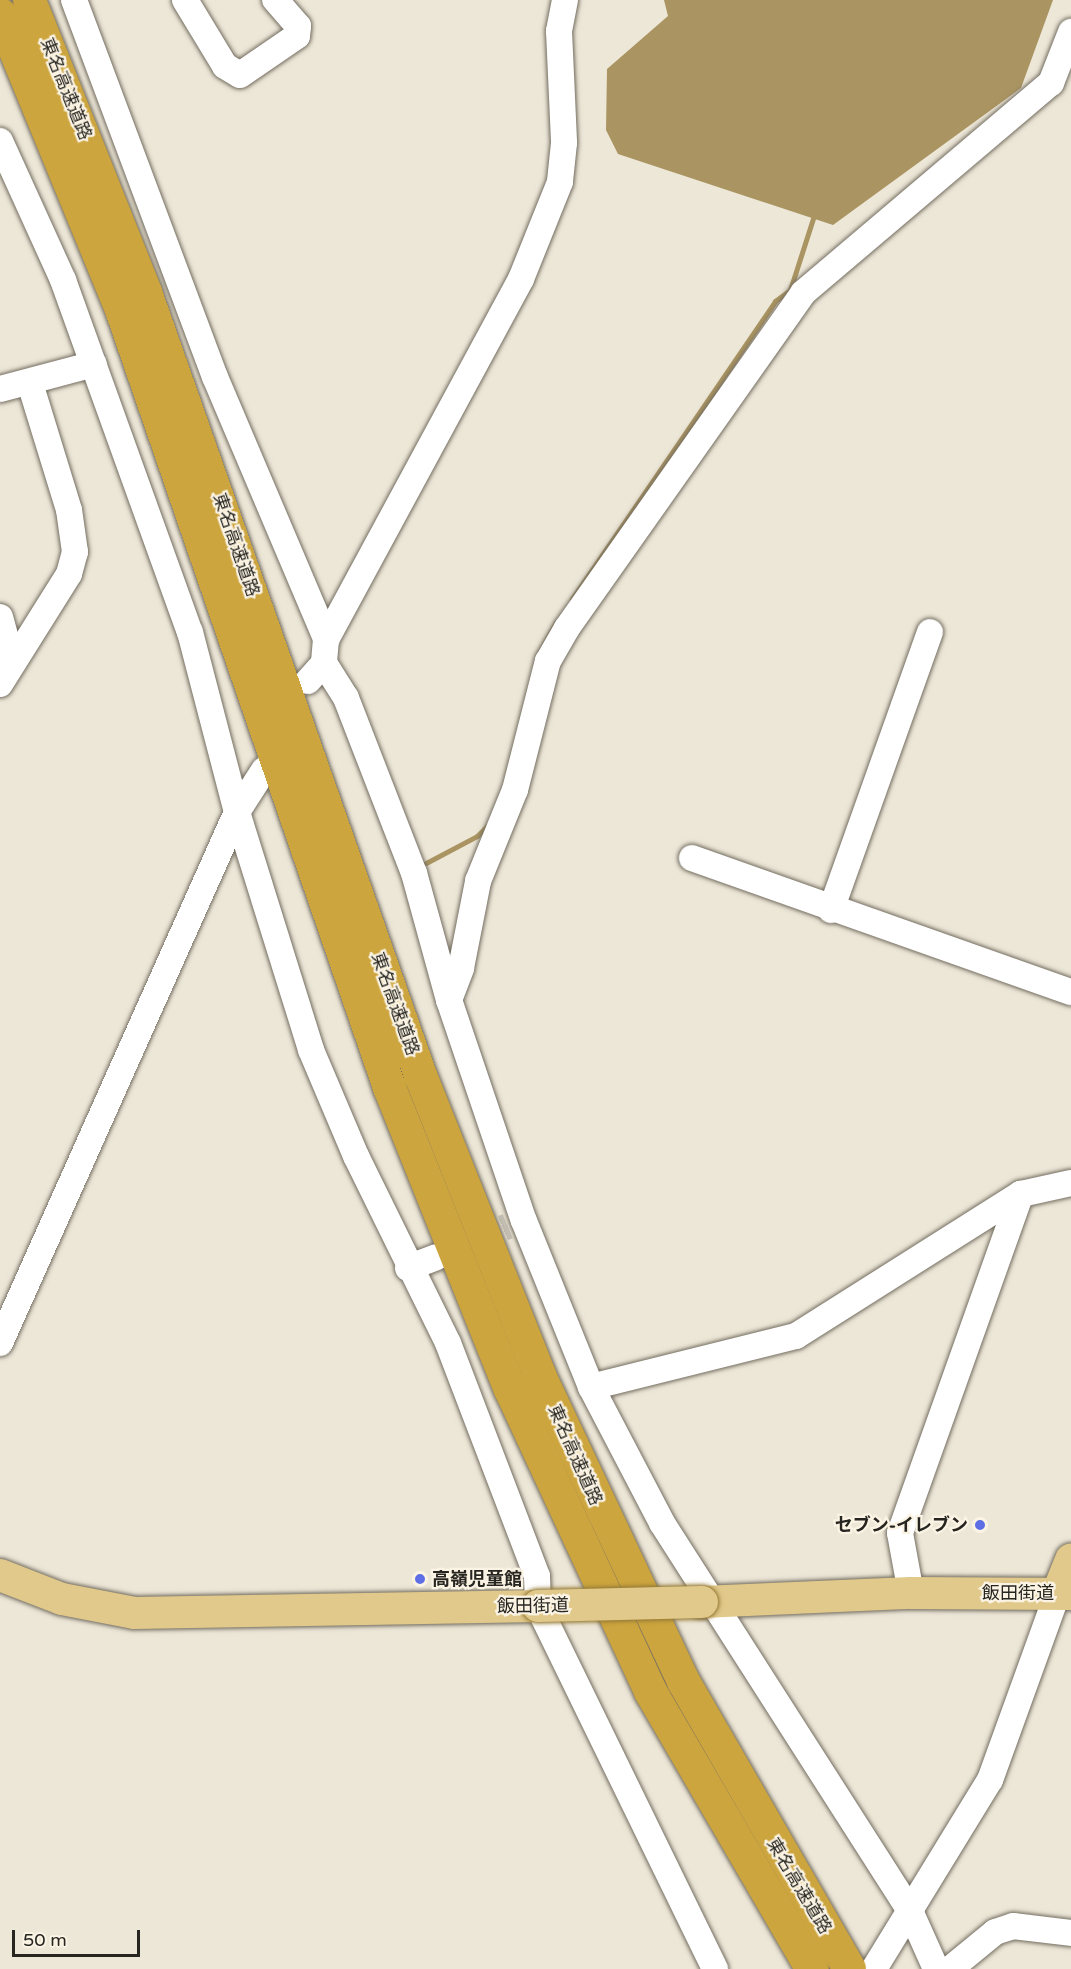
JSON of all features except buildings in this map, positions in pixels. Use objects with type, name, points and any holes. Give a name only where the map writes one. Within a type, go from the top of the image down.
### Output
[{"type":"highway","name":"東名高速道路","points":[[29,0],[146,292],[420,1075],[540,1377],[683,1681],[849,1969]]},
{"type":"highway","name":"東名高速道路","points":[[0,14],[122,312],[389,1087],[510,1389],[650,1691],[812,1969]]},
{"type":"main road","points":[[1064,1593],[1071,1560]]},
{"type":"main road","name":"飯田街道","points":[[0,1575],[62,1599],[135,1613],[709,1603],[911,1593],[1064,1593]]},
{"type":"street","points":[[74,0],[319,661],[346,698],[414,873],[449,1000],[516,1223],[591,1387],[662,1523],[709,1603],[911,1913],[936,1969]]},
{"type":"street","points":[[185,0],[225,66],[240,75],[297,36],[298,26],[275,0]]},
{"type":"street","points":[[319,661],[521,279],[560,182],[564,143],[559,32],[565,0]]},
{"type":"street","points":[[449,1000],[461,968],[478,881],[515,790],[548,661],[567,628],[803,293],[1051,83],[1071,32]]},
{"type":"street","points":[[0,141],[63,280],[189,632],[237,812],[311,1050],[408,1268],[448,1343],[537,1576],[538,1606],[715,1969]]},
{"type":"street","points":[[0,389],[30,383],[94,364]]},
{"type":"street","points":[[0,376],[30,383]]},
{"type":"street","points":[[0,684],[12,661],[69,574],[75,552],[69,510],[30,383]]},
{"type":"street","points":[[0,617],[12,661]]},
{"type":"street","points":[[831,910],[930,632]]},
{"type":"street","points":[[0,1343],[237,812],[264,770]]},
{"type":"street","points":[[692,858],[831,910],[1071,992]]},
{"type":"street","points":[[591,1387],[796,1336],[1021,1194],[1071,1183]]},
{"type":"street","points":[[911,1593],[900,1533],[1021,1194]]},
{"type":"street","points":[[408,1268],[436,1257]]},
{"type":"street","points":[[874,1969],[911,1913],[990,1780],[1064,1593]]},
{"type":"street","points":[[960,1967],[995,1932],[1013,1926],[1071,1933]]},
{"type":"shaded area","points":[[664,0],[1053,0],[1021,88],[833,225],[618,154],[606,130],[607,69],[668,16]]},
{"type":"waterway","points":[[572,599],[775,301],[790,290],[815,212]]},
{"type":"waterway","points":[[539,653],[556,622]]},
{"type":"waterway","points":[[426,863],[477,836],[490,823]]},
{"type":"tunnel","points":[[467,1243],[508,1226]]},
{"type":"place","name":"セブン-イレブン","points":[[980,1525]]},
{"type":"place","name":"高嶺児童館","points":[[420,1579]]}]
